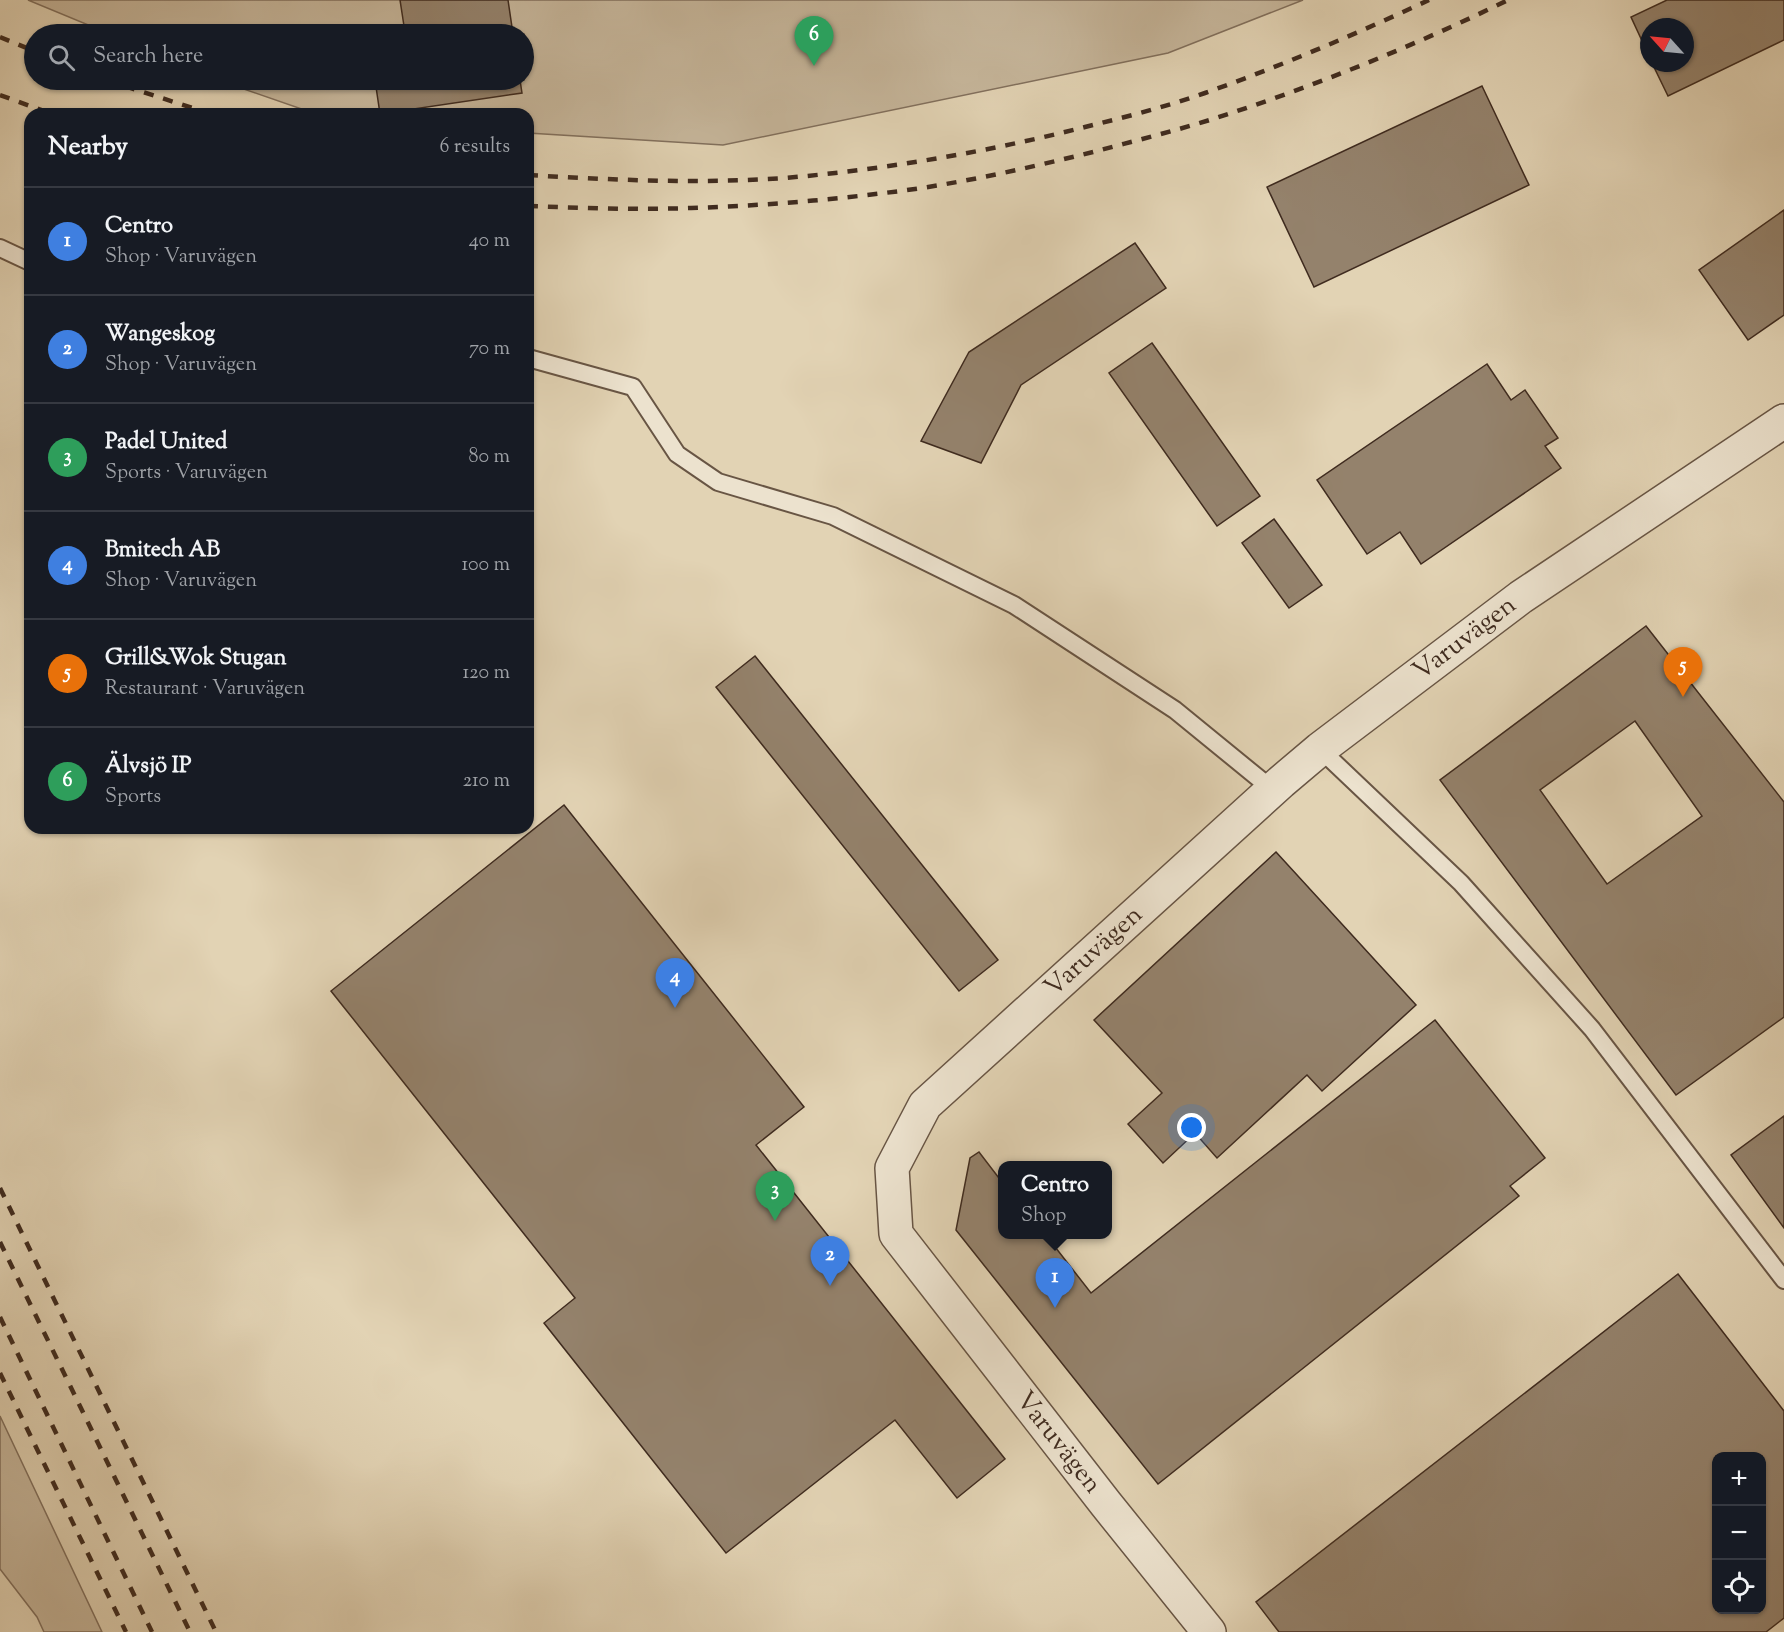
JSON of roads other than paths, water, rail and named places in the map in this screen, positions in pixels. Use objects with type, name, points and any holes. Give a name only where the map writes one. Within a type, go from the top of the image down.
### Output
[{"type":"street","name":"Varuvägen","points":[[1209,1632],[1106,1504],[896,1234],[892,1168],[925,1105],[1320,749],[1521,597],[1784,422]]},
{"type":"lane","points":[[0,248],[24,259]]},
{"type":"lane","points":[[534,360],[633,387],[677,454],[717,482],[833,516],[1014,605],[1175,710],[1273,790]]},
{"type":"lane","points":[[1320,749],[1461,883],[1592,1029],[1784,1280]]},
{"type":"railway","points":[[534,175],[656,181],[753,180],[863,170],[979,151],[1107,122],[1191,98],[1290,61],[1429,0]]},
{"type":"railway","points":[[534,206],[650,209],[763,204],[884,193],[989,176],[1154,136],[1253,106],[1400,49],[1508,0]]},
{"type":"railway","points":[[0,37],[24,47]]},
{"type":"railway","points":[[137,90],[192,108]]},
{"type":"railway","points":[[0,95],[36,108]]},
{"type":"railway","points":[[0,1188],[216,1632]]},
{"type":"railway","points":[[0,1242],[190,1632]]},
{"type":"railway","points":[[0,1317],[152,1632]]},
{"type":"railway","points":[[0,1373],[126,1632]]},
{"type":"place","name":"Älvsjö IP","points":[[814,66]]},
{"type":"place","name":"Grill&Wok Stugan","points":[[1683,697]]},
{"type":"place","name":"Bmitech AB","points":[[675,1008]]},
{"type":"place","name":"Padel United","points":[[775,1221]]},
{"type":"place","name":"Wangeskog","points":[[830,1286]]},
{"type":"place","name":"Centro","points":[[1055,1308]]}]
